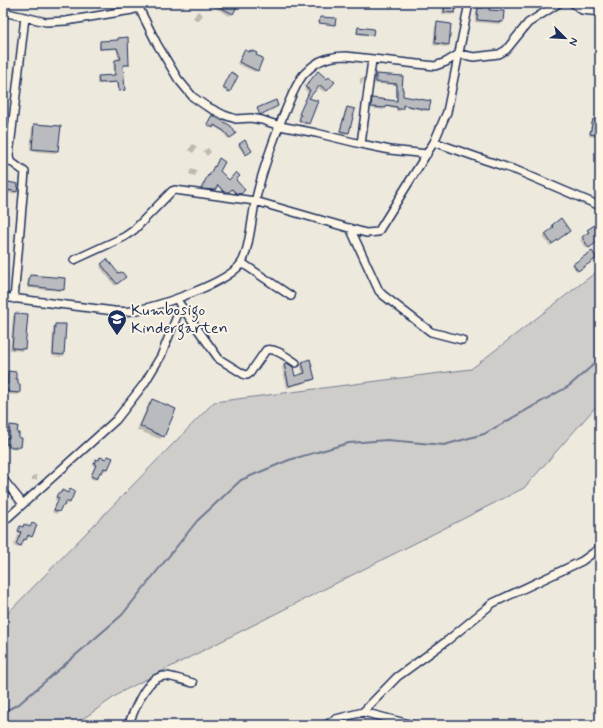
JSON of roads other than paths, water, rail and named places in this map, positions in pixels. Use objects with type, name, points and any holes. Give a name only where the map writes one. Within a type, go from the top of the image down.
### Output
[{"type":"street","points":[[3,12],[46,22],[66,21],[139,8],[145,3]]},
{"type":"street","points":[[74,260],[124,237],[134,230],[172,191],[175,190],[255,201],[350,228],[371,233],[378,232],[434,142],[447,112],[469,3]]},
{"type":"street","points":[[3,297],[114,311],[130,311],[155,306],[198,290],[219,280],[242,263],[255,201],[264,170],[280,126],[294,90],[303,75],[315,64],[331,57],[346,56],[434,66],[446,62],[459,54],[474,57],[500,54],[506,50],[528,23],[559,3]]},
{"type":"street","points":[[573,3],[582,10],[600,12]]},
{"type":"street","points":[[139,8],[157,44],[178,79],[193,97],[206,106],[236,119],[250,118],[262,120],[280,126],[361,144],[390,150],[426,154]]},
{"type":"street","points":[[14,299],[25,172],[10,161],[9,156],[25,17]]},
{"type":"street","points":[[361,144],[372,60]]},
{"type":"street","points":[[434,142],[518,170],[600,206]]},
{"type":"street","points":[[350,228],[379,290],[383,295],[431,332],[462,340]]},
{"type":"street","points":[[242,263],[291,296]]},
{"type":"street","points":[[176,298],[219,359],[245,375],[250,373],[268,349],[274,350],[296,363]]},
{"type":"street","points":[[3,522],[116,420],[144,384],[161,356],[181,306]]},
{"type":"street","points":[[3,479],[23,504]]},
{"type":"street","points":[[363,712],[397,677],[448,640],[493,602],[582,561],[600,546]]},
{"type":"street","points":[[128,725],[142,696],[149,684],[156,677],[166,676],[193,683]]},
{"type":"street","points":[[326,725],[336,719],[363,712],[413,725]]},
{"type":"waterway","points":[[3,712],[19,704],[122,615],[197,521],[241,480],[289,460],[349,443],[387,440],[444,445],[484,434],[569,386],[600,359]]},
{"type":"place","name":"Kumbosigo Kindergarten","points":[[117,336]]}]
